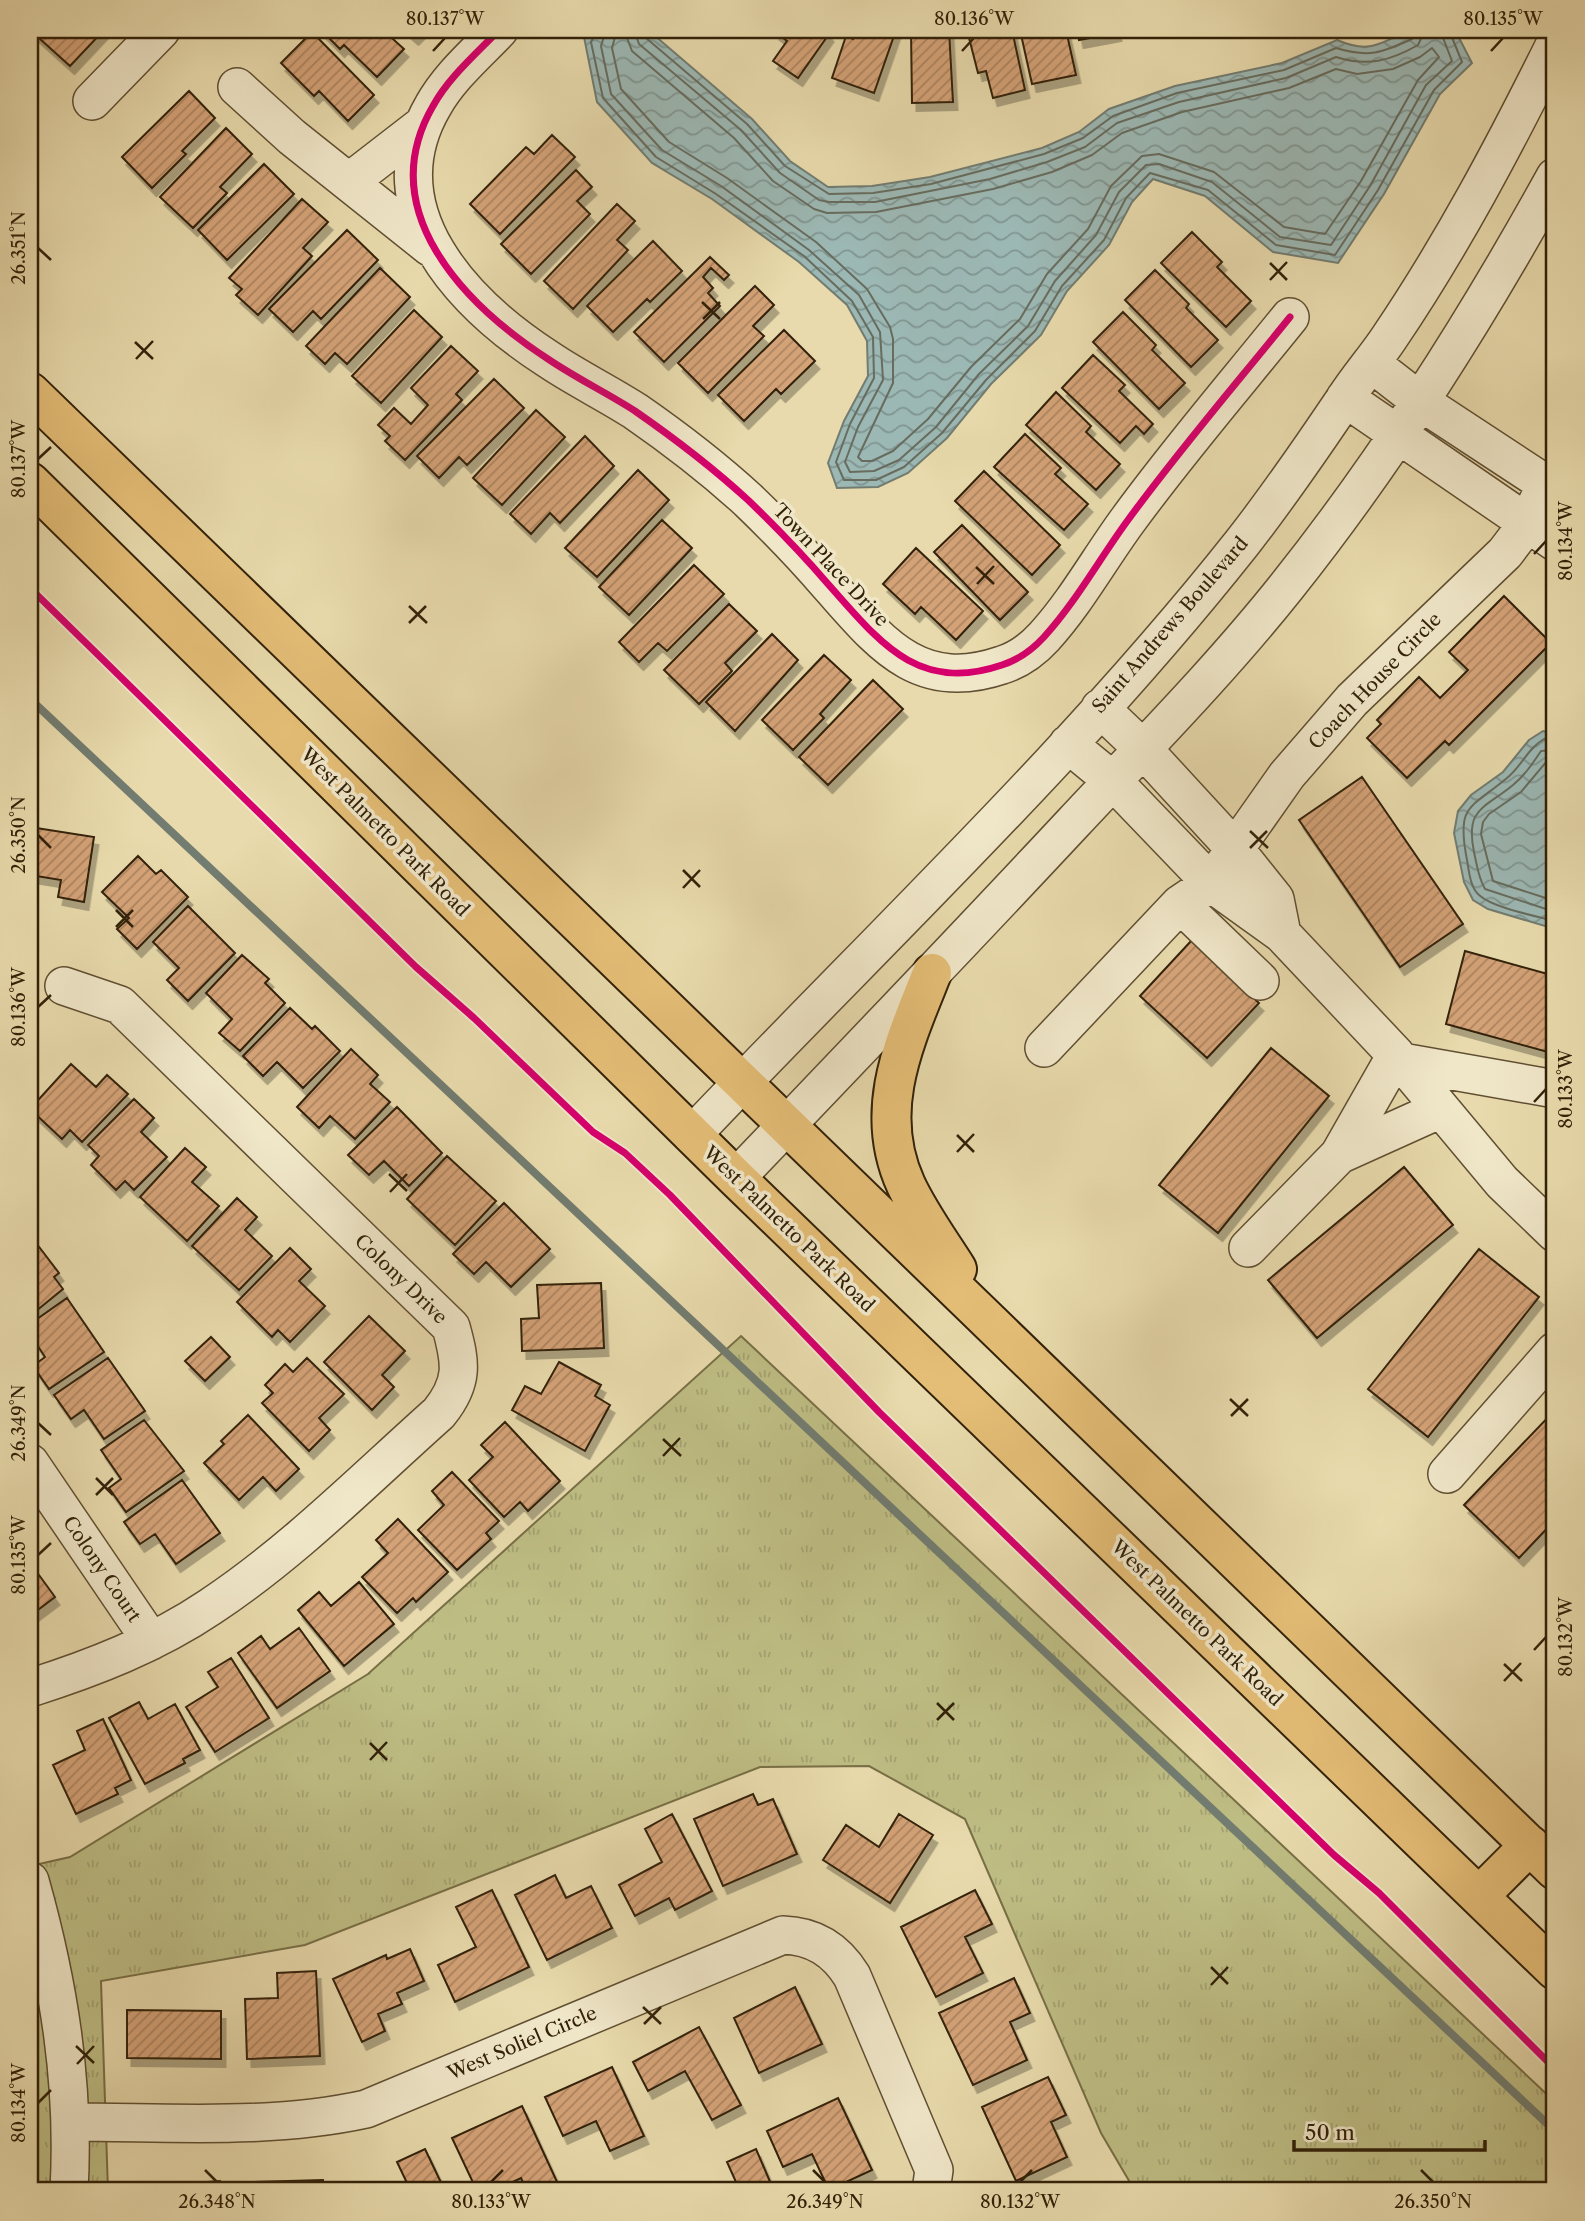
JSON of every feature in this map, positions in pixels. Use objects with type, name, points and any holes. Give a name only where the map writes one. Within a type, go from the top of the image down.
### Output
[{"type":"main road","points":[[30,392],[1543,1857],[1479,1896]]},
{"type":"main road","name":"West Palmetto Park Road","points":[[30,482],[736,1178],[1555,1970]]},
{"type":"main road","points":[[932,973],[896,1071],[891,1096],[891,1135],[906,1186],[989,1321]]},
{"type":"street","points":[[92,101],[161,30]]},
{"type":"street","name":"Town Place Drive","points":[[499,30],[442,92],[424,124],[415,159],[415,201],[432,248],[454,278],[502,324],[546,358],[634,411],[692,453],[747,499],[887,648],[921,667],[960,674],[1007,664],[1040,642],[1129,519],[1290,317]]},
{"type":"street","name":"Saint Andrews Boulevard","points":[[692,1135],[1068,744],[1241,544],[1318,442],[1457,229],[1555,44]]},
{"type":"street","points":[[237,87],[292,137],[432,248]]},
{"type":"street","points":[[349,182],[424,124]]},
{"type":"street","points":[[736,1178],[1206,683],[1287,586],[1420,402],[1502,272],[1555,177]]},
{"type":"street","name":"Coach House Circle","points":[[1212,883],[1287,775],[1352,700],[1505,553],[1541,533],[1550,487],[1420,402],[1371,363]]},
{"type":"street","points":[[1345,398],[1541,533]]},
{"type":"street","points":[[1100,708],[1143,749],[1235,849],[1275,899],[1282,934]]},
{"type":"street","points":[[1068,744],[1113,781],[1212,883],[1282,934],[1399,1058],[1502,1182],[1555,1233]]},
{"type":"street","points":[[1044,1048],[1181,904],[1212,883]]},
{"type":"street","points":[[1181,904],[1260,981]]},
{"type":"street","name":"Colony Drive","points":[[30,1688],[84,1671],[151,1641],[209,1608],[266,1567],[439,1413],[451,1398],[460,1360],[451,1327],[120,1005],[64,986]]},
{"type":"street","points":[[1399,1058],[1555,1089]]},
{"type":"street","points":[[1248,1248],[1339,1156],[1399,1058]]},
{"type":"street","points":[[1339,1156],[1441,1109]]},
{"type":"street","points":[[1447,1474],[1555,1351]]},
{"type":"street","name":"Colony Court","points":[[30,1463],[151,1641]]},
{"type":"street","points":[[30,1881],[49,1948],[62,2017],[71,2122],[69,2191]]},
{"type":"street","name":"West Soliel Circle","points":[[71,2122],[289,2121],[323,2119],[366,2109],[783,1936],[800,1936],[829,1948],[842,1960],[852,1976],[934,2170],[932,2191]]},
{"type":"green space","points":[[741,1336],[1555,2102],[1555,2191],[1135,2191],[1101,2133],[965,1819],[869,1766],[760,1767],[305,1945],[101,1981],[108,2191],[30,2191],[30,1866],[70,1857],[368,1674]]},
{"type":"water","points":[[594,30],[645,30],[654,35],[752,119],[790,161],[828,187],[872,186],[930,177],[1042,148],[1079,132],[1109,109],[1175,86],[1282,63],[1337,40],[1361,47],[1421,30],[1455,30],[1472,63],[1440,94],[1384,194],[1338,263],[1273,252],[1205,196],[1153,179],[1132,202],[1109,245],[1067,291],[1041,335],[991,384],[947,438],[908,473],[878,487],[837,488],[828,463],[844,421],[868,376],[867,341],[847,305],[799,262],[712,199],[652,163],[597,102],[584,37]]},
{"type":"water","points":[[1543,731],[1555,735],[1555,929],[1488,909],[1473,900],[1464,882],[1454,833],[1458,811],[1471,795],[1503,772],[1529,740]]},
{"type":"building","points":[[30,30],[104,30],[70,66]]},
{"type":"building","points":[[321,30],[383,30],[404,49],[377,77],[344,45],[340,49]]},
{"type":"building","points":[[406,30],[421,30],[414,37]]},
{"type":"building","points":[[826,30],[829,34],[798,78],[773,61],[787,41],[775,32]]},
{"type":"building","points":[[856,30],[896,30],[874,93],[832,78],[846,36],[853,39]]},
{"type":"building","points":[[911,30],[949,30],[953,102],[912,103]]},
{"type":"building","points":[[967,30],[1012,30],[1025,90],[993,98],[986,71],[978,73]]},
{"type":"building","points":[[1020,30],[1066,30],[1076,75],[1032,84]]},
{"type":"building","points":[[1077,30],[1116,30],[1117,33],[1079,40]]},
{"type":"building","points":[[312,32],[374,95],[348,121],[319,91],[314,96],[281,63]]},
{"type":"building","points":[[189,91],[215,118],[182,151],[186,154],[152,188],[122,157]]},
{"type":"building","points":[[226,128],[252,154],[220,187],[227,193],[193,228],[160,197]]},
{"type":"building","points":[[552,135],[575,157],[500,234],[470,204],[526,147],[534,154]]},
{"type":"building","points":[[264,164],[294,194],[227,260],[198,230]]},
{"type":"building","points":[[576,170],[592,187],[577,201],[590,214],[531,274],[501,244]]},
{"type":"building","points":[[302,199],[328,222],[303,248],[312,256],[258,315],[236,295],[242,289],[229,278]]},
{"type":"building","points":[[617,204],[635,221],[617,240],[628,250],[573,309],[544,281]]},
{"type":"building","points":[[347,230],[378,260],[321,319],[313,311],[293,332],[269,309]]},
{"type":"building","points":[[1192,232],[1222,262],[1217,267],[1251,301],[1226,327],[1161,263]]},
{"type":"building","points":[[653,241],[682,271],[650,302],[647,299],[613,332],[587,306]]},
{"type":"building","points":[[710,257],[729,275],[724,280],[711,268],[703,277],[713,288],[708,293],[720,306],[664,362],[634,332]]},
{"type":"building","points":[[380,268],[410,297],[347,364],[335,353],[325,364],[306,346]]},
{"type":"building","points":[[1155,270],[1189,304],[1186,308],[1218,340],[1191,367],[1125,300]]},
{"type":"building","points":[[755,286],[774,305],[753,326],[764,336],[708,393],[678,363]]},
{"type":"building","points":[[414,310],[442,337],[381,403],[352,376]]},
{"type":"building","points":[[1123,312],[1156,345],[1152,350],[1185,383],[1159,409],[1093,342]]},
{"type":"building","points":[[784,330],[815,361],[781,394],[776,389],[744,421],[718,395]]},
{"type":"building","points":[[451,346],[478,371],[456,394],[462,400],[405,460],[385,441],[390,436],[378,425],[394,408],[411,424],[428,405],[411,388]]},
{"type":"building","points":[[1093,355],[1125,385],[1119,391],[1153,424],[1144,434],[1136,426],[1120,443],[1062,388]]},
{"type":"building","points":[[494,379],[524,408],[467,465],[459,457],[439,478],[417,456]]},
{"type":"building","points":[[1056,392],[1091,426],[1086,432],[1120,464],[1096,490],[1026,425]]},
{"type":"building","points":[[536,410],[565,437],[502,505],[473,478]]},
{"type":"building","points":[[1025,434],[1061,468],[1055,474],[1088,504],[1064,530],[994,467]]},
{"type":"building","points":[[585,436],[614,466],[560,523],[550,513],[531,534],[510,514]]},
{"type":"building","points":[[638,470],[669,500],[597,577],[565,548]]},
{"type":"building","points":[[984,471],[1060,545],[1032,575],[955,501]]},
{"type":"building","points":[[662,520],[692,548],[629,615],[599,587]]},
{"type":"building","points":[[962,525],[1028,592],[1000,620],[934,552]]},
{"type":"building","points":[[916,548],[983,611],[956,640],[921,607],[915,614],[883,584]]},
{"type":"building","points":[[694,565],[724,594],[667,651],[658,643],[639,662],[619,642]]},
{"type":"building","points":[[1504,596],[1551,643],[1449,745],[1445,741],[1407,778],[1367,738],[1381,724],[1377,720],[1419,677],[1440,698],[1468,670],[1449,652]]},
{"type":"building","points":[[729,604],[757,631],[725,663],[732,671],[699,704],[664,670]]},
{"type":"building","points":[[772,634],[798,660],[735,731],[706,702]]},
{"type":"building","points":[[824,655],[851,680],[820,714],[824,718],[793,750],[762,720]]},
{"type":"building","points":[[873,680],[903,709],[828,785],[799,757]]},
{"type":"building","points":[[1362,777],[1463,924],[1400,967],[1299,820]]},
{"type":"building","points":[[30,827],[94,837],[84,902],[58,897],[61,880],[30,875]]},
{"type":"building","points":[[138,856],[156,874],[161,870],[188,897],[137,949],[117,929],[129,918],[102,892]]},
{"type":"building","points":[[188,906],[235,953],[188,1001],[167,980],[179,968],[153,942]]},
{"type":"building","points":[[1192,940],[1259,1003],[1207,1058],[1140,996]]},
{"type":"building","points":[[1465,951],[1555,976],[1555,1054],[1446,1024]]},
{"type":"building","points":[[242,955],[269,979],[265,983],[285,1003],[240,1051],[219,1033],[232,1019],[206,993]]},
{"type":"building","points":[[290,1008],[312,1029],[315,1026],[340,1051],[303,1088],[277,1062],[263,1076],[243,1056]]},
{"type":"building","points":[[1271,1048],[1329,1096],[1218,1233],[1159,1185]]},
{"type":"building","points":[[351,1049],[378,1075],[370,1084],[390,1102],[355,1139],[330,1116],[319,1128],[297,1107]]},
{"type":"building","points":[[71,1064],[96,1087],[107,1075],[128,1094],[82,1142],[70,1130],[62,1139],[30,1109]]},
{"type":"building","points":[[134,1099],[154,1118],[141,1132],[167,1157],[134,1190],[125,1181],[116,1190],[91,1165],[99,1156],[88,1145]]},
{"type":"building","points":[[397,1107],[442,1153],[409,1186],[384,1161],[369,1175],[348,1155]]},
{"type":"building","points":[[185,1148],[206,1167],[192,1182],[219,1206],[187,1241],[140,1197]]},
{"type":"building","points":[[447,1156],[496,1201],[455,1245],[407,1199]]},
{"type":"building","points":[[1404,1167],[1453,1225],[1317,1338],[1268,1280]]},
{"type":"building","points":[[237,1198],[257,1217],[245,1230],[272,1256],[239,1290],[192,1246]]},
{"type":"building","points":[[504,1203],[550,1249],[511,1287],[486,1262],[474,1274],[453,1254]]},
{"type":"building","points":[[30,1235],[59,1273],[54,1277],[63,1289],[30,1316]]},
{"type":"building","points":[[290,1248],[311,1269],[299,1281],[325,1306],[290,1342],[278,1330],[272,1337],[237,1302]]},
{"type":"building","points":[[1479,1249],[1539,1297],[1428,1437],[1368,1389]]},
{"type":"building","points":[[601,1283],[604,1348],[522,1351],[521,1319],[539,1318],[537,1285]]},
{"type":"building","points":[[67,1298],[104,1352],[49,1389],[33,1366],[45,1357],[30,1334],[30,1324]]},
{"type":"building","points":[[369,1316],[405,1351],[382,1375],[394,1387],[372,1410],[324,1362]]},
{"type":"building","points":[[211,1337],[230,1357],[205,1381],[185,1361]]},
{"type":"building","points":[[108,1358],[145,1411],[104,1439],[84,1410],[71,1419],[54,1395]]},
{"type":"building","points":[[307,1358],[344,1394],[319,1418],[330,1430],[309,1451],[262,1403],[273,1393],[265,1385],[285,1364],[293,1372]]},
{"type":"building","points":[[559,1362],[601,1385],[595,1396],[610,1405],[585,1451],[512,1410],[525,1386],[541,1394]]},
{"type":"building","points":[[1555,1410],[1555,1520],[1519,1558],[1464,1505]]},
{"type":"building","points":[[248,1415],[299,1469],[276,1491],[263,1477],[239,1500],[204,1463],[224,1444],[221,1441]]},
{"type":"building","points":[[144,1420],[184,1471],[126,1512],[109,1488],[121,1479],[101,1450]]},
{"type":"building","points":[[505,1422],[560,1481],[528,1511],[520,1502],[504,1517],[469,1480],[493,1457],[481,1445]]},
{"type":"building","points":[[452,1472],[499,1521],[486,1533],[491,1539],[457,1570],[418,1530],[444,1505],[432,1491]]},
{"type":"building","points":[[182,1480],[220,1533],[176,1564],[155,1534],[140,1544],[124,1522]]},
{"type":"building","points":[[398,1519],[448,1572],[416,1602],[413,1598],[397,1613],[362,1577],[388,1553],[376,1540]]},
{"type":"building","points":[[39,1575],[55,1597],[30,1616],[30,1581]]},
{"type":"building","points":[[359,1582],[394,1624],[344,1666],[298,1610],[319,1592],[331,1606]]},
{"type":"building","points":[[299,1628],[330,1671],[277,1708],[238,1653],[261,1636],[270,1649]]},
{"type":"building","points":[[231,1658],[269,1718],[215,1752],[186,1707],[218,1687],[208,1672]]},
{"type":"building","points":[[139,1702],[148,1719],[175,1704],[200,1750],[183,1759],[185,1763],[145,1784],[109,1718]]},
{"type":"building","points":[[103,1719],[131,1780],[115,1788],[118,1794],[76,1814],[53,1765],[85,1750],[77,1731]]},
{"type":"building","points":[[753,1794],[758,1805],[773,1799],[797,1854],[723,1886],[694,1819]]},
{"type":"building","points":[[672,1814],[712,1891],[675,1910],[669,1898],[635,1916],[619,1885],[662,1862],[645,1829]]},
{"type":"building","points":[[899,1814],[933,1835],[890,1903],[823,1860],[846,1825],[879,1847]]},
{"type":"building","points":[[555,1875],[566,1898],[591,1886],[612,1928],[547,1960],[515,1895]]},
{"type":"building","points":[[492,1890],[529,1967],[455,2002],[438,1965],[476,1947],[456,1907]]},
{"type":"building","points":[[975,1890],[992,1924],[965,1937],[983,1973],[936,1997],[901,1927]]},
{"type":"building","points":[[410,1949],[424,1981],[397,1993],[402,2004],[378,2014],[385,2031],[362,2042],[333,1979],[386,1955],[387,1959]]},
{"type":"building","points":[[316,1971],[320,2056],[247,2059],[245,1999],[278,1998],[277,1973]]},
{"type":"building","points":[[1014,1978],[1030,2013],[1010,2022],[1027,2060],[973,2085],[939,2013]]},
{"type":"building","points":[[795,1987],[822,2044],[759,2073],[734,2018]]},
{"type":"building","points":[[127,2010],[221,2011],[221,2059],[127,2058]]},
{"type":"building","points":[[699,2027],[741,2105],[712,2120],[685,2071],[648,2091],[633,2062]]},
{"type":"building","points":[[612,2067],[644,2136],[610,2151],[596,2121],[563,2136],[545,2097]]},
{"type":"building","points":[[1048,2077],[1066,2115],[1051,2122],[1067,2157],[1016,2181],[982,2107]]},
{"type":"building","points":[[838,2098],[872,2170],[829,2190],[812,2154],[783,2167],[767,2131]]},
{"type":"building","points":[[522,2106],[558,2184],[542,2191],[527,2191],[521,2178],[493,2191],[477,2191],[452,2138]]},
{"type":"building","points":[[425,2149],[445,2191],[395,2191],[408,2185],[397,2162]]},
{"type":"building","points":[[756,2149],[774,2191],[740,2191],[727,2162]]},
{"type":"building","points":[[323,2180],[324,2191],[253,2191],[253,2182]]},
{"type":"building","points":[[220,2181],[221,2191],[135,2191],[135,2187]]},
{"type":"building","points":[[664,2185],[667,2191],[650,2191]]},
{"type":"waterway","points":[[30,699],[1555,2131]]},
{"type":"cycle path","points":[[499,30],[439,95],[417,145],[414,182],[421,218],[436,252],[459,283],[517,337],[559,366],[635,411],[721,476],[809,562],[865,625],[902,657],[923,667],[946,673],[972,672],[1014,660],[1040,641],[1067,609],[1167,468],[1290,317]]},
{"type":"cycle path","points":[[30,588],[416,967],[474,1018],[593,1132],[625,1153],[670,1195],[879,1412],[1334,1855],[1379,1893],[1555,2069]]}]
